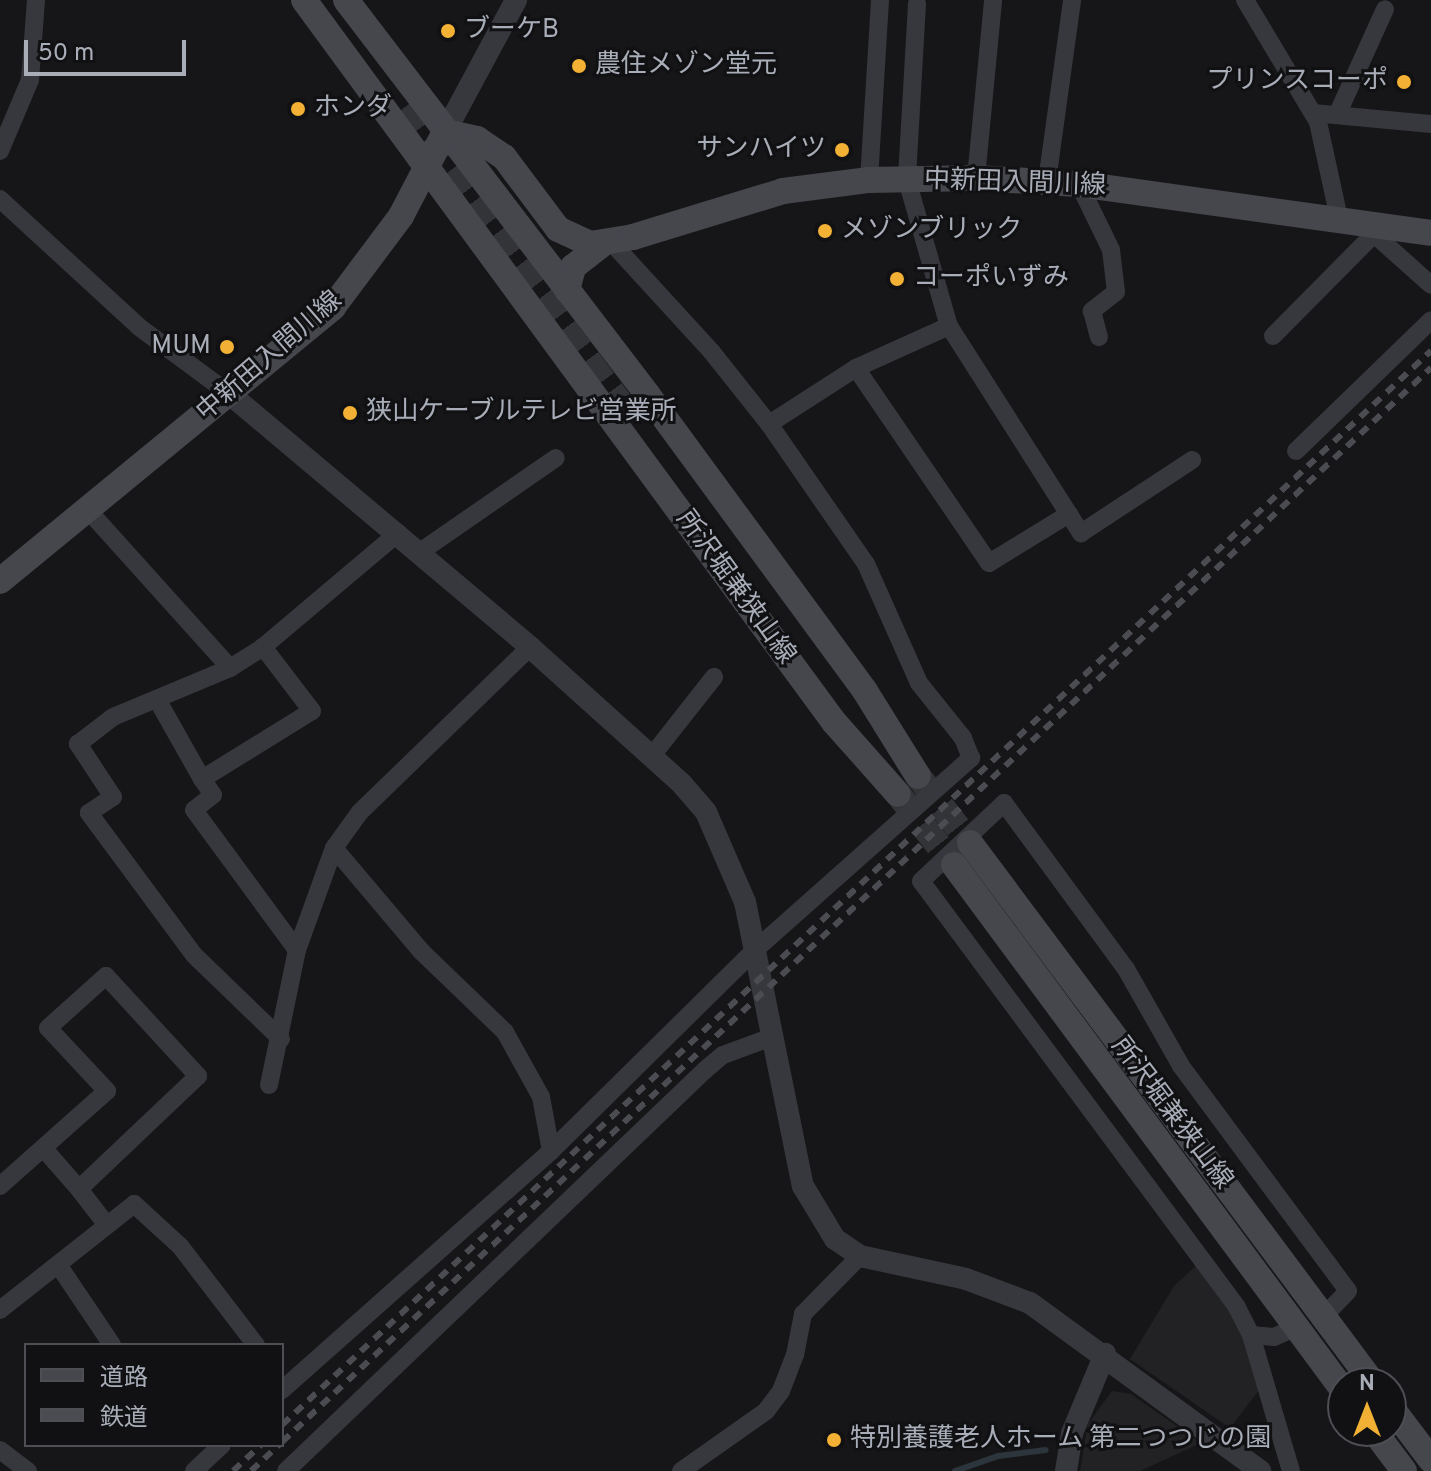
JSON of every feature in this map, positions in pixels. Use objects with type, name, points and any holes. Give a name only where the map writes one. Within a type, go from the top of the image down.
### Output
[{"type":"main road","name":"所沢堀兼狭山線","points":[[304,0],[834,722],[898,794],[846,708],[633,412],[853,701],[918,776],[865,691],[567,290],[346,0]]},
{"type":"main road","name":"中新田入間川線","points":[[0,581],[231,395],[333,307],[401,216],[445,132],[477,139],[504,157],[566,236],[607,243]]},
{"type":"main road","name":"中新田入間川線","points":[[567,290],[573,267],[607,243],[783,191],[869,180],[976,178],[1079,184],[1339,218],[1378,230],[1431,233]]},
{"type":"main road","name":"所沢堀兼狭山線","points":[[1327,1369],[962,854],[1361,1367]]},
{"type":"main road","points":[[1407,1428],[1431,1460]]},
{"type":"main road","points":[[1386,1447],[1404,1471]]},
{"type":"street","points":[[0,151],[30,80],[36,0]]},
{"type":"street","points":[[445,132],[516,0]]},
{"type":"street","points":[[869,180],[880,0]]},
{"type":"street","points":[[976,178],[993,0]]},
{"type":"street","points":[[1047,181],[1072,0]]},
{"type":"street","points":[[1245,0],[1313,113],[1330,163],[1339,218]]},
{"type":"street","points":[[917,4],[907,180],[949,326],[1081,533],[1192,460]]},
{"type":"street","points":[[1337,115],[1385,9]]},
{"type":"street","points":[[1313,113],[1431,124]]},
{"type":"street","points":[[1079,184],[1111,250],[1116,292],[1092,311],[1099,337]]},
{"type":"street","points":[[0,199],[139,327],[231,395],[530,647],[651,757],[706,812],[728,854],[756,949],[803,1186],[835,1239],[860,1256],[966,1279],[1030,1303],[1105,1354],[1260,1471]]},
{"type":"street","points":[[1273,336],[1378,230],[1431,285]]},
{"type":"street","points":[[284,1384],[551,1151],[756,949],[971,758],[963,738],[919,683],[866,564],[769,424],[711,351],[607,243]]},
{"type":"street","points":[[1296,451],[1431,320]]},
{"type":"street","points":[[769,424],[856,368],[949,326]]},
{"type":"street","points":[[856,368],[989,563],[1069,514]]},
{"type":"street","points":[[420,552],[556,458]]},
{"type":"street","points":[[87,509],[230,668]]},
{"type":"street","points":[[281,1039],[194,955],[89,813],[113,797],[78,744],[113,717],[158,701],[230,668],[263,647],[398,533]]},
{"type":"street","points":[[202,779],[312,711],[263,647]]},
{"type":"street","points":[[269,1085],[281,1039],[297,950],[334,848],[360,812],[530,647]]},
{"type":"street","points":[[651,757],[714,677]]},
{"type":"street","points":[[158,701],[213,795],[194,810],[297,950]]},
{"type":"street","points":[[1291,1471],[1251,1335],[1237,1307],[921,881],[1004,803],[1126,969],[1181,1066],[1348,1291],[1323,1317]]},
{"type":"street","points":[[334,848],[422,952],[505,1032],[541,1097],[551,1151]]},
{"type":"street","points":[[0,1186],[45,1150],[107,1091],[48,1028],[106,976],[198,1076],[79,1189]]},
{"type":"street","points":[[286,1471],[705,1070],[723,1055],[772,1037]]},
{"type":"street","points":[[45,1150],[106,1224]]},
{"type":"street","points":[[0,1310],[134,1204],[180,1246],[254,1343]]},
{"type":"street","points":[[681,1471],[766,1411],[786,1379],[803,1314],[860,1256]]},
{"type":"street","points":[[59,1266],[111,1343]]},
{"type":"street","points":[[1251,1335],[1274,1337],[1296,1327]]},
{"type":"street","points":[[1066,1471],[1072,1433],[1105,1354]]},
{"type":"street","points":[[194,1471],[220,1447]]},
{"type":"street","points":[[0,1450],[28,1471]]},
{"type":"shaded area","points":[[1198,1264],[1241,1323],[1260,1389],[1230,1428],[1130,1359],[1174,1286]]},
{"type":"shaded area","points":[[1112,1391],[1131,1394],[1201,1443],[1140,1471],[1080,1471],[1088,1424]]},
{"type":"waterway","points":[[955,1471],[998,1456],[1046,1450]]},
{"type":"tunnel","points":[[401,110],[629,415]]},
{"type":"tunnel","points":[[918,776],[970,843]]},
{"type":"tunnel","points":[[898,794],[954,865]]},
{"type":"railway","points":[[284,1423],[1431,351]]},
{"type":"railway","points":[[284,1440],[1431,368]]},
{"type":"railway","points":[[233,1471],[259,1447]]},
{"type":"railway","points":[[251,1471],[277,1447]]},
{"type":"place","name":"ブーケB","points":[[448,31]]},
{"type":"place","name":"農住メゾン堂元","points":[[579,66]]},
{"type":"place","name":"プリンスコーポ","points":[[1404,82]]},
{"type":"place","name":"ホンダ","points":[[298,109]]},
{"type":"place","name":"サンハイツ","points":[[842,150]]},
{"type":"place","name":"メゾンブリック","points":[[825,231]]},
{"type":"place","name":"コーポいずみ","points":[[897,279]]},
{"type":"place","name":"MUM","points":[[227,347]]},
{"type":"place","name":"狭山ケーブルテレビ営業所","points":[[350,413]]},
{"type":"place","name":"特別養護老人ホーム 第二つつじの園","points":[[834,1440]]}]
